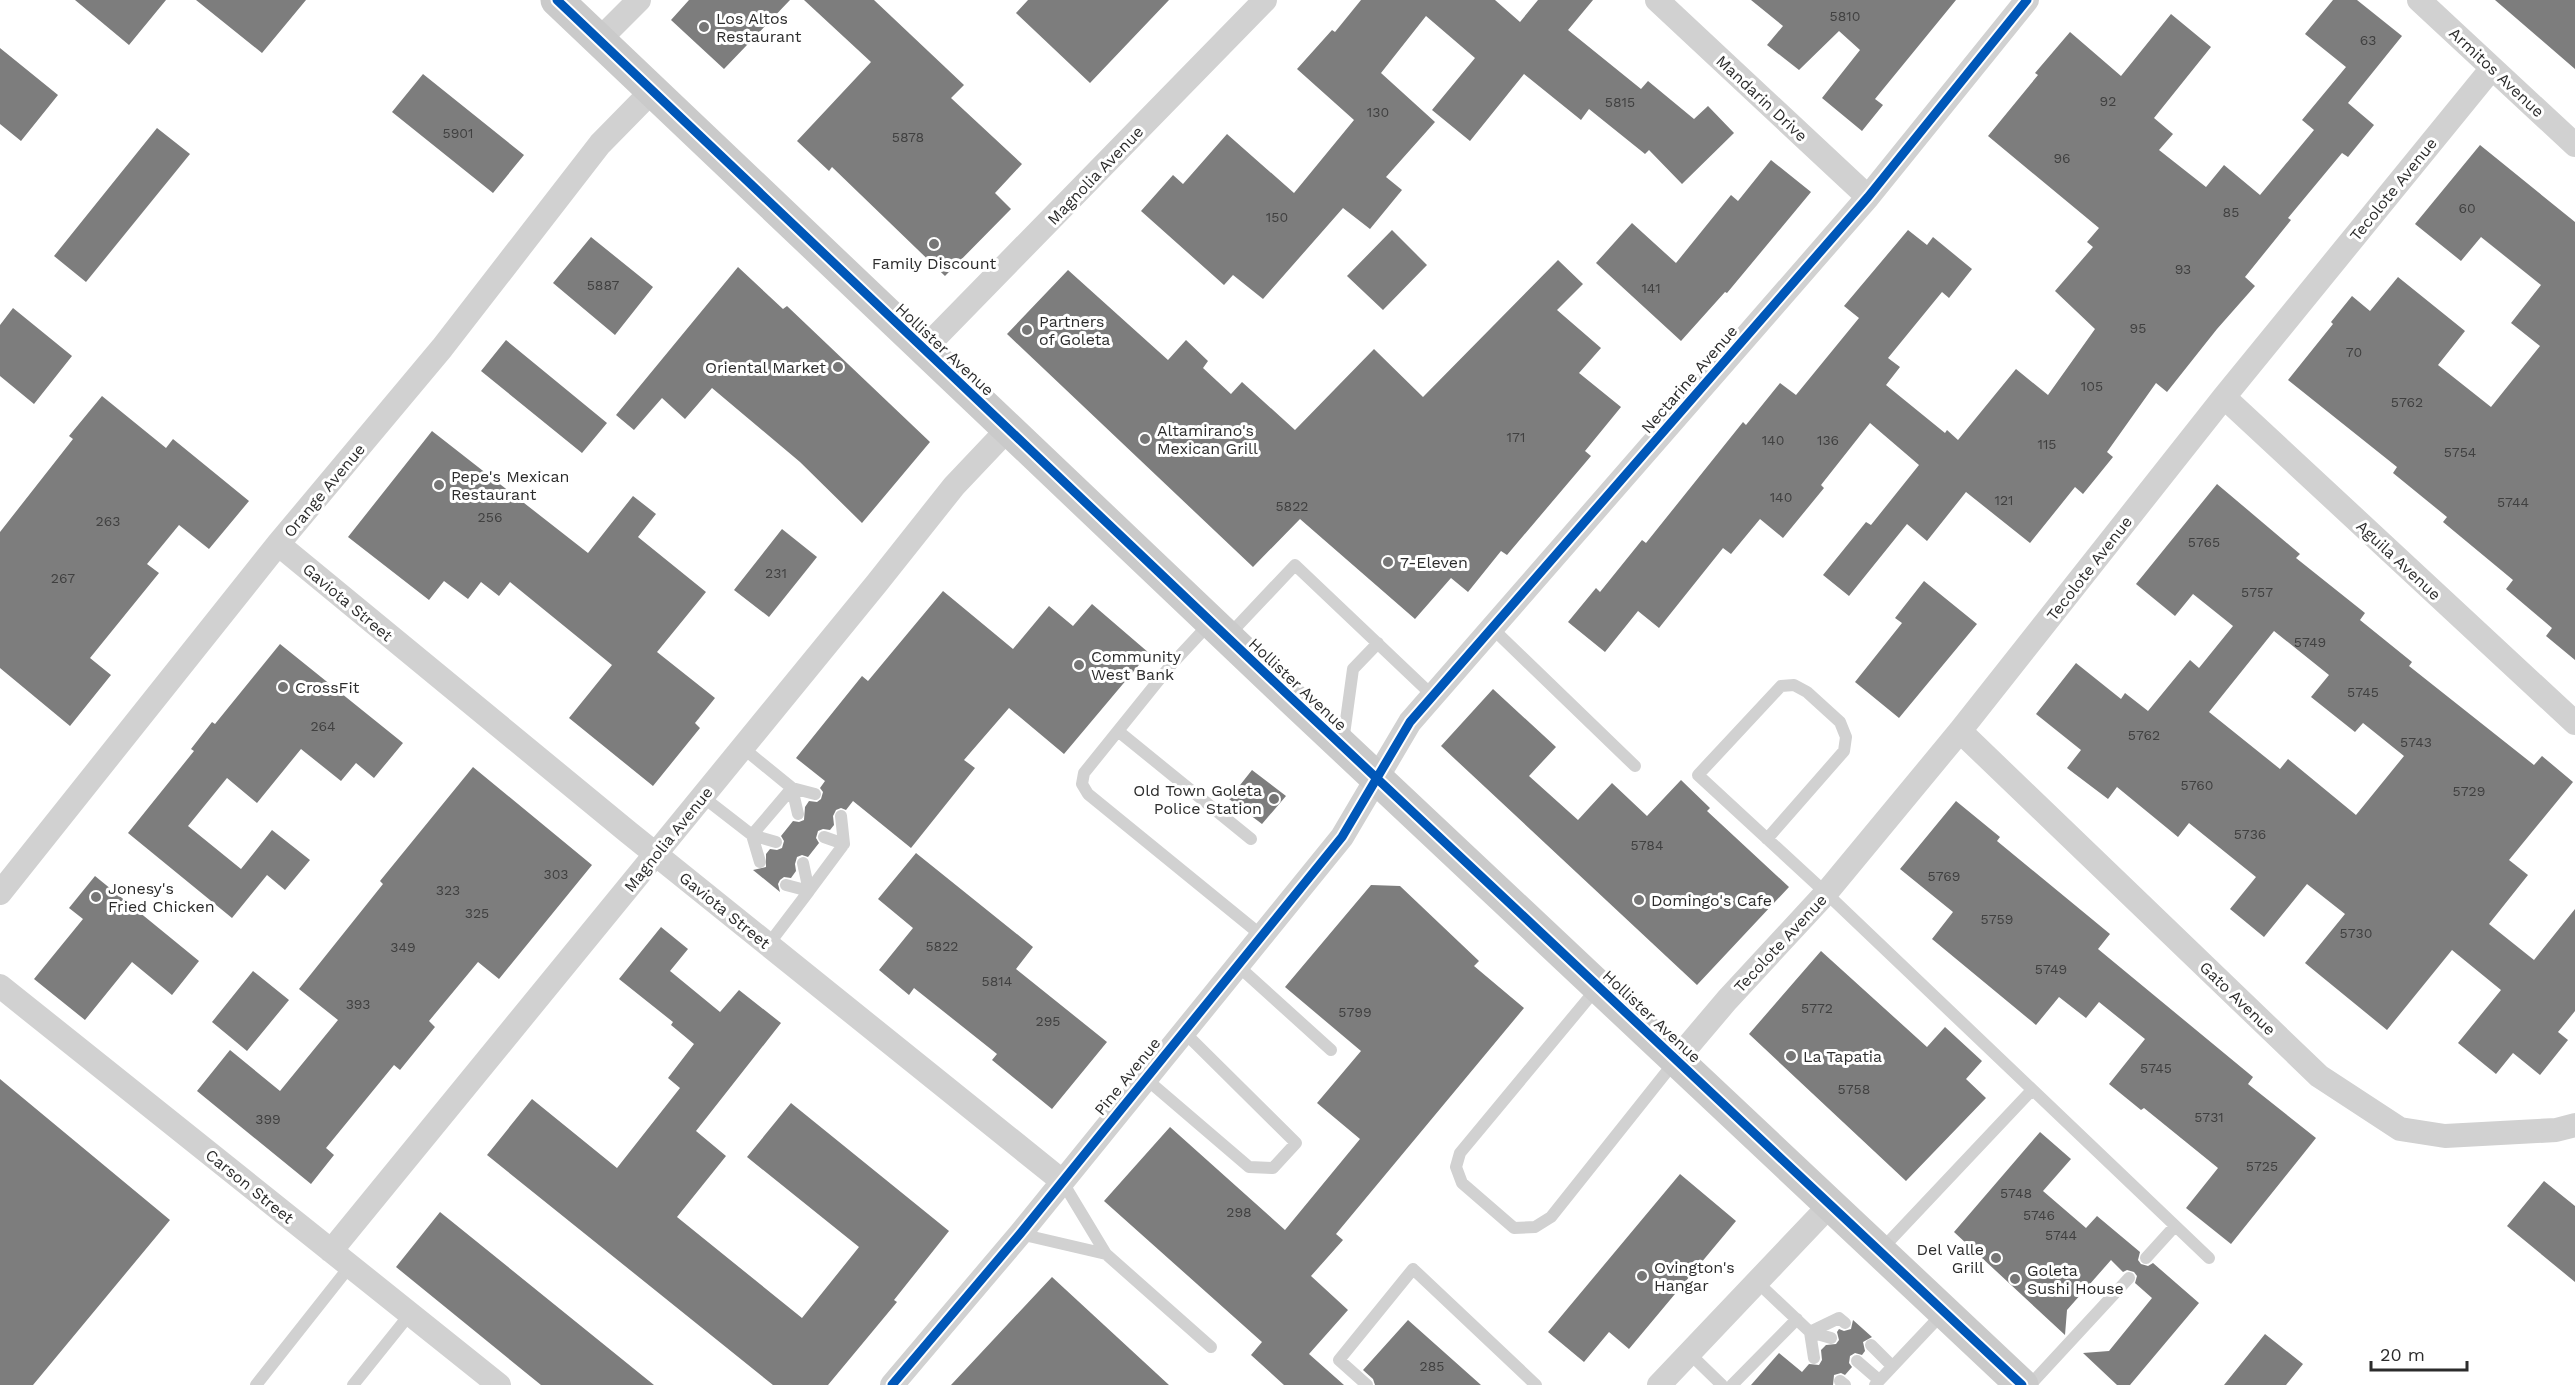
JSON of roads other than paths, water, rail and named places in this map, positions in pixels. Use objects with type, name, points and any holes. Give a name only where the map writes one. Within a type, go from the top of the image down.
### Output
[{"type":"main road","name":"Hollister Avenue","points":[[556,0],[1377,780],[2022,1385]]},
{"type":"street","points":[[599,40],[639,0]]},
{"type":"street","name":"Magnolia Avenue","points":[[924,349],[1265,0]]},
{"type":"street","name":"Mandarin Drive","points":[[1657,0],[1868,197]]},
{"type":"street","name":"Nectarine Avenue","points":[[1377,780],[1410,722],[1868,197],[2027,0]]},
{"type":"street","name":"Armitos Avenue","points":[[2419,0],[2575,145]]},
{"type":"street","name":"Tecolote Avenue","points":[[1677,1059],[1826,893],[1960,731],[2224,397],[2492,68]]},
{"type":"street","name":"Orange Avenue","points":[[0,893],[279,544],[435,356],[600,144],[652,90]]},
{"type":"street","name":"Aguila Avenue","points":[[2224,397],[2575,723]]},
{"type":"street","name":"Magnolia Avenue","points":[[331,1251],[954,486],[1008,429]]},
{"type":"street","name":"Gaviota Street","points":[[279,544],[656,854],[1062,1181]]},
{"type":"street","name":"Gato Avenue","points":[[1960,731],[2319,1076],[2400,1129],[2445,1136],[2556,1130],[2575,1125]]},
{"type":"street","name":"Pine Avenue","points":[[892,1385],[1020,1234],[1342,837],[1377,780]]},
{"type":"street","name":"Carson Street","points":[[0,986],[499,1385]]},
{"type":"street","points":[[1659,1385],[1830,1205]]},
{"type":"lane","points":[[1261,935],[1083,789],[1081,778],[1084,773],[1171,665],[1219,630],[1295,565],[1434,696]]},
{"type":"lane","points":[[1492,628],[1635,766]]},
{"type":"lane","points":[[1342,746],[1353,669],[1378,643]]},
{"type":"lane","points":[[1767,839],[1844,751],[1846,737],[1840,722],[1807,692],[1794,685],[1781,686],[1698,775],[1767,839],[1826,893],[2210,1258]]},
{"type":"lane","points":[[1118,731],[1251,839]]},
{"type":"lane","points":[[742,748],[792,788],[815,794]]},
{"type":"lane","points":[[792,788],[798,814]]},
{"type":"lane","points":[[752,835],[792,788]]},
{"type":"lane","points":[[703,796],[752,835],[776,842]]},
{"type":"lane","points":[[768,945],[844,844],[841,816]]},
{"type":"lane","points":[[752,835],[760,862]]},
{"type":"lane","points":[[824,837],[844,844]]},
{"type":"lane","points":[[803,863],[809,891]]},
{"type":"lane","points":[[786,885],[809,891]]},
{"type":"lane","points":[[1237,965],[1331,1050]]},
{"type":"lane","points":[[1598,986],[1460,1153],[1456,1167],[1462,1183],[1514,1228],[1535,1227],[1551,1217],[1677,1059]]},
{"type":"lane","points":[[1145,1078],[1249,1167],[1273,1168],[1296,1143],[1183,1031]]},
{"type":"lane","points":[[1880,1251],[2032,1090]]},
{"type":"lane","points":[[1062,1181],[1106,1254],[1211,1347]]},
{"type":"lane","points":[[2146,1257],[2175,1226]]},
{"type":"lane","points":[[1020,1234],[1106,1254]]},
{"type":"lane","points":[[256,1385],[350,1266]]},
{"type":"lane","points":[[1366,1385],[1340,1359],[1413,1269],[1536,1385]]},
{"type":"lane","points":[[2030,1385],[2129,1278]]},
{"type":"lane","points":[[1756,1281],[1810,1332],[1832,1338]]},
{"type":"lane","points":[[1857,1361],[1877,1383],[1944,1312]]},
{"type":"lane","points":[[353,1385],[410,1314]]},
{"type":"lane","points":[[1810,1332],[1839,1318],[1845,1323]]},
{"type":"lane","points":[[1732,1385],[1797,1319]]},
{"type":"lane","points":[[1810,1332],[1814,1358]]},
{"type":"lane","points":[[1871,1345],[1892,1366]]},
{"type":"lane","points":[[1689,1353],[1722,1385]]},
{"type":"place","name":"Los Altos Restaurant","points":[[704,27]]},
{"type":"place","name":"Family Discount","points":[[934,244]]},
{"type":"place","name":"Partners of Goleta","points":[[1027,330]]},
{"type":"place","name":"Oriental Market","points":[[838,367]]},
{"type":"place","name":"Altamirano's Mexican Grill","points":[[1145,439]]},
{"type":"place","name":"Pepe's Mexican Restaurant","points":[[439,485]]},
{"type":"place","name":"7-Eleven","points":[[1388,562]]},
{"type":"place","name":"Community West Bank","points":[[1079,665]]},
{"type":"place","name":"CrossFit","points":[[283,687]]},
{"type":"place","name":"Old Town Goleta Police Station","points":[[1274,799]]},
{"type":"place","name":"Jonesy's Fried Chicken","points":[[96,897]]},
{"type":"place","name":"Domingo's Cafe","points":[[1639,900]]},
{"type":"place","name":"La Tapatia","points":[[1791,1056]]},
{"type":"place","name":"Del Valle Grill","points":[[1996,1258]]},
{"type":"place","name":"Ovington's Hangar","points":[[1642,1276]]},
{"type":"place","name":"Goleta Sushi House","points":[[2015,1279]]}]
